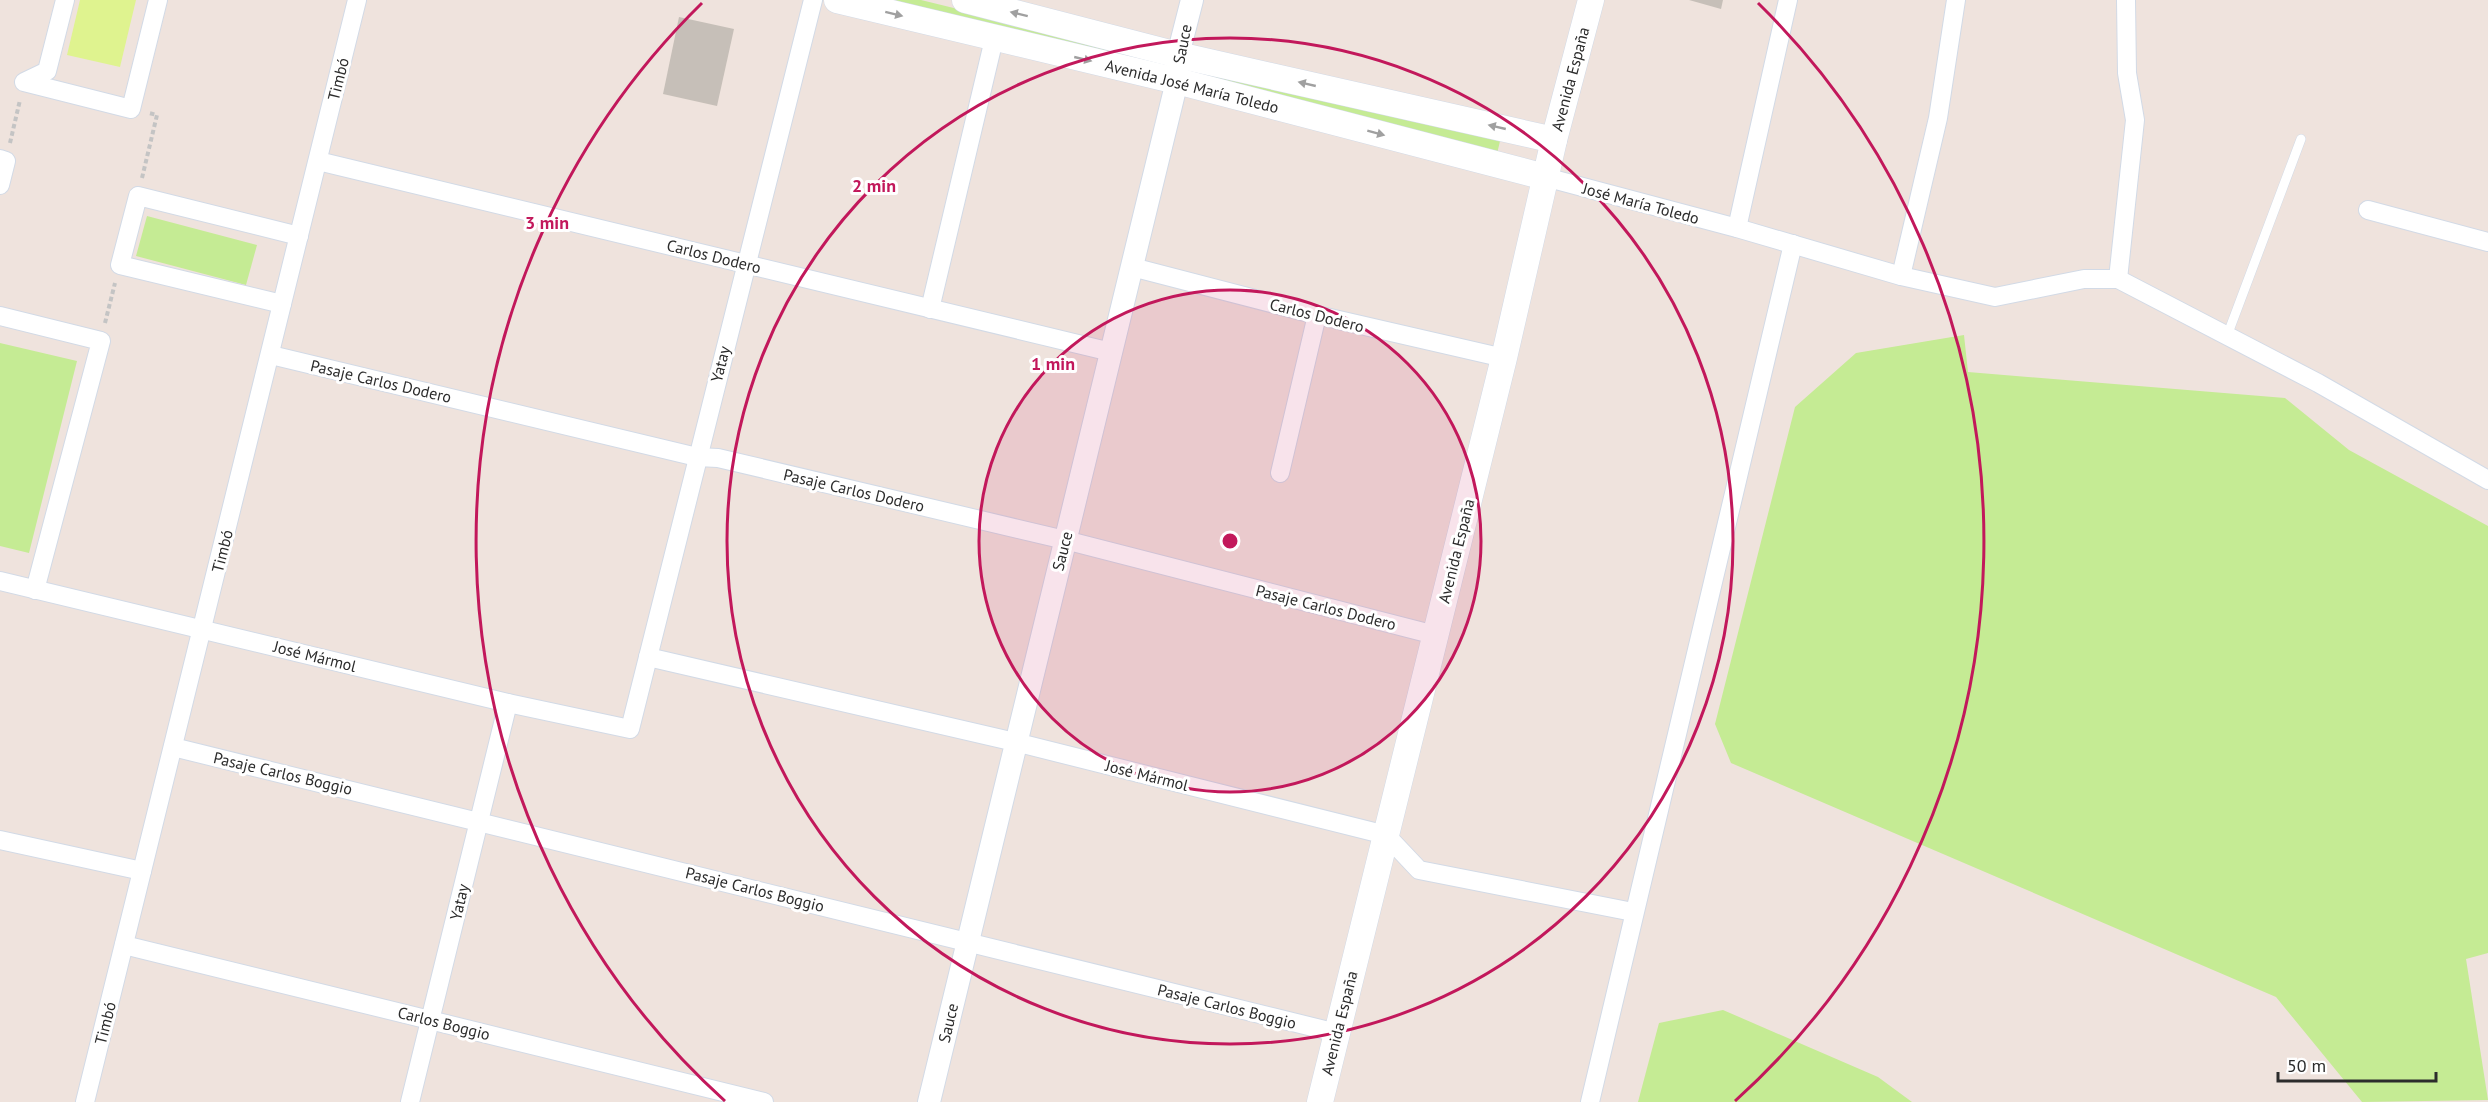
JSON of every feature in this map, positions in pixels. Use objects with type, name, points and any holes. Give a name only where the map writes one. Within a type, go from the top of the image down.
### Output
[{"type":"main road","name":"Avenida José María Toledo","points":[[837,0],[1177,81],[1545,177]]},
{"type":"main road","name":"Avenida José María Toledo","points":[[965,0],[1178,55],[1554,140]]},
{"type":"main road","name":"Avenida España","points":[[1320,1102],[1504,358],[1554,140],[1591,0]]},
{"type":"street","points":[[24,82],[46,71],[65,0]]},
{"type":"street","points":[[24,82],[131,109],[158,0]]},
{"type":"street","name":"Timbó","points":[[85,1102],[272,355],[282,303],[357,0]]},
{"type":"street","name":"Yatay","points":[[630,729],[813,0]]},
{"type":"street","name":"Sauce","points":[[929,1102],[1177,81],[1178,55],[1192,0]]},
{"type":"street","points":[[1737,228],[1788,0]]},
{"type":"street","points":[[1901,276],[1938,118],[1956,0]]},
{"type":"street","points":[[2126,0],[2127,72],[2135,120],[2118,279],[2318,383],[2488,480]]},
{"type":"street","points":[[930,309],[994,39]]},
{"type":"street","points":[[0,185],[3,160]]},
{"type":"street","name":"Carlos Dodero","points":[[318,161],[1111,352]]},
{"type":"street","name":"José María Toledo","points":[[1545,177],[1737,228],[1901,276],[1995,297],[2084,279],[2118,279]]},
{"type":"street","points":[[282,303],[120,265],[138,196],[299,236]]},
{"type":"street","points":[[2368,210],[2488,242]]},
{"type":"street","points":[[1590,1102],[1633,912],[1793,244]]},
{"type":"street","name":"Carlos Dodero","points":[[1132,267],[1317,315],[1504,358]]},
{"type":"street","points":[[1280,473],[1317,315]]},
{"type":"street","points":[[0,316],[101,341],[35,590]]},
{"type":"street","name":"Pasaje Carlos Dodero","points":[[272,355],[697,457],[718,458],[1065,540],[1435,635]]},
{"type":"street","name":"José Mármol","points":[[0,581],[508,703],[630,729]]},
{"type":"street","name":"José Mármol","points":[[648,657],[1015,742],[1386,835]]},
{"type":"street","name":"Yatay","points":[[410,1102],[508,703]]},
{"type":"street","name":"Pasaje Carlos Boggio","points":[[173,747],[479,819],[967,943],[1337,1033]]},
{"type":"street","points":[[1386,835],[1419,870],[1633,912]]},
{"type":"street","points":[[0,840],[142,871]]},
{"type":"street","name":"Carlos Boggio","points":[[124,945],[764,1102]]},
{"type":"lane","points":[[2228,336],[2301,139]]},
{"type":"path","points":[[3,160],[24,82]]},
{"type":"path","points":[[131,109],[158,115],[138,196]]},
{"type":"path","points":[[101,341],[120,265]]},
{"type":"green space","points":[[80,0],[136,0],[120,67],[67,55]]},
{"type":"green space","points":[[877,0],[921,0],[1150,56],[1148,66]]},
{"type":"green space","points":[[1201,70],[1500,141],[1497,154],[1198,82]]},
{"type":"green space","points":[[147,216],[257,245],[246,285],[136,256]]},
{"type":"green space","points":[[1964,335],[1968,372],[2285,398],[2349,450],[2488,526],[2488,953],[2466,959],[2488,1100],[2362,1102],[2276,997],[1731,763],[1715,724],[1795,407],[1856,353]]},
{"type":"green space","points":[[0,343],[77,361],[29,553],[0,546]]},
{"type":"green space","points":[[1723,1010],[1878,1077],[1912,1102],[1638,1102],[1659,1023]]},
{"type":"building","points":[[1689,0],[1723,0],[1721,9]]},
{"type":"building","points":[[679,17],[734,29],[717,106],[663,94]]}]
